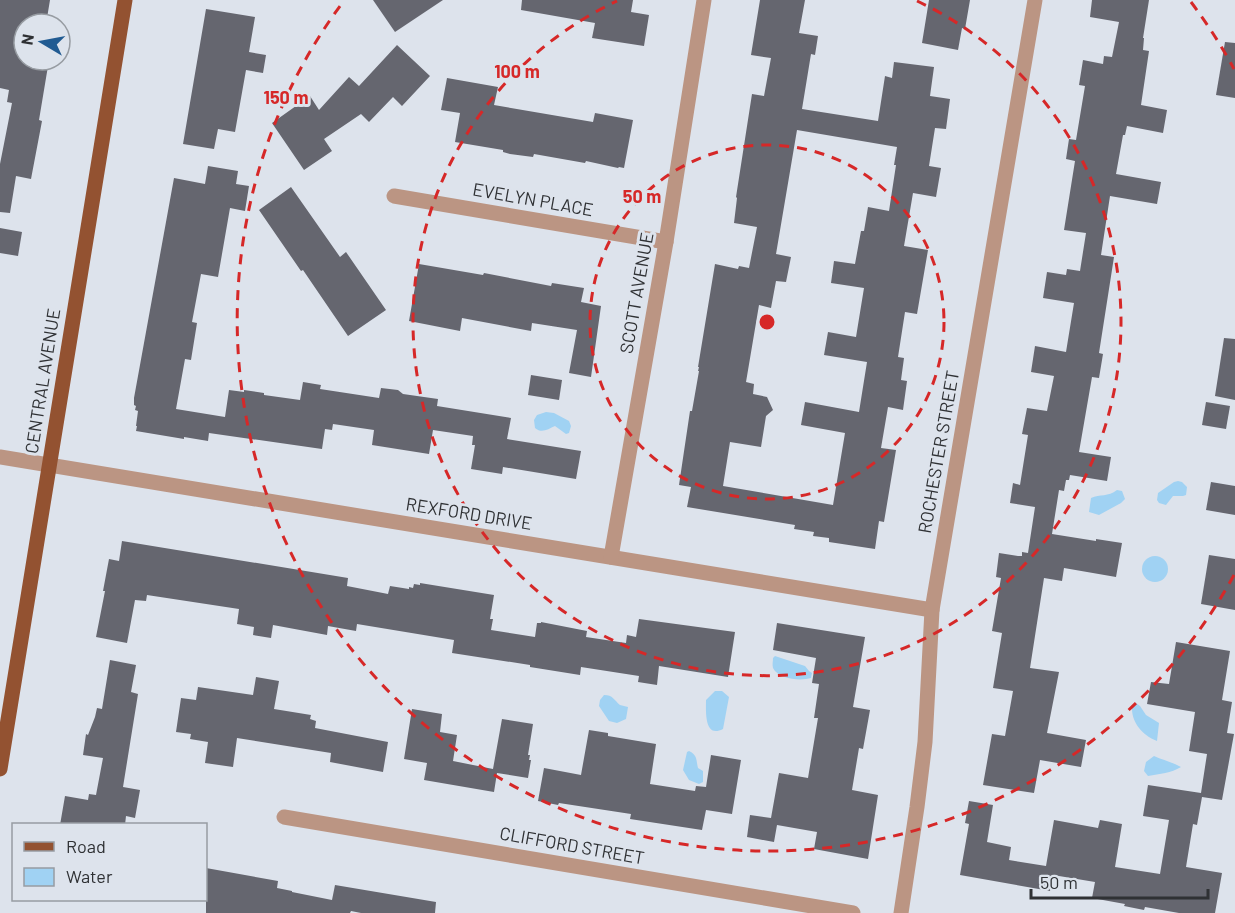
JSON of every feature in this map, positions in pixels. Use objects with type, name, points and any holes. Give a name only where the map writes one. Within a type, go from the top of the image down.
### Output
[{"type":"main road","name":"CENTRAL AVENUE","points":[[0,769],[125,0]]},
{"type":"street","name":"SCOTT AVENUE","points":[[611,557],[666,242],[704,0]]},
{"type":"street","name":"ROCHESTER STREET","points":[[901,913],[926,742],[932,610],[1035,0]]},
{"type":"street","name":"EVELYN PLACE","points":[[394,196],[666,242]]},
{"type":"street","name":"REXFORD DRIVE","points":[[0,457],[932,610]]},
{"type":"street","name":"CLIFFORD STREET","points":[[284,817],[853,913]]},
{"type":"water","points":[[546,412],[554,413],[569,421],[571,426],[569,433],[566,434],[555,426],[543,431],[535,428],[534,420],[537,415]]},
{"type":"water","points":[[1178,481],[1187,487],[1186,495],[1173,496],[1166,505],[1159,503],[1158,493]]},
{"type":"water","points":[[1117,490],[1122,491],[1125,499],[1121,503],[1099,515],[1089,512],[1091,498]]},
{"type":"water","points":[[1155,556],[1164,560],[1168,569],[1164,578],[1155,582],[1146,578],[1142,569],[1146,560]]},
{"type":"water","points":[[775,656],[805,666],[812,673],[811,678],[797,679],[780,675],[773,668]]},
{"type":"water","points":[[715,691],[722,691],[729,697],[723,729],[717,731],[709,727],[706,711],[706,700]]},
{"type":"water","points":[[604,695],[628,707],[626,719],[617,723],[609,721],[599,706]]},
{"type":"water","points":[[1136,703],[1146,715],[1159,723],[1157,741],[1142,732],[1136,723],[1132,706]]},
{"type":"water","points":[[689,751],[695,756],[698,768],[703,771],[703,782],[699,784],[689,780],[683,770]]},
{"type":"water","points":[[1154,756],[1181,767],[1148,776],[1144,771],[1146,762]]},
{"type":"building","points":[[0,0],[50,0],[48,12],[12,12],[12,72],[47,72],[39,120],[42,121],[31,179],[16,176],[10,213],[0,212],[0,164],[12,103],[7,102],[9,90],[0,88]]},
{"type":"building","points":[[373,0],[443,0],[395,32]]},
{"type":"building","points":[[522,0],[633,0],[631,12],[649,15],[644,46],[592,38],[595,23],[521,10]]},
{"type":"building","points":[[760,0],[805,0],[799,33],[818,36],[815,55],[811,54],[802,109],[878,121],[885,76],[892,78],[894,62],[934,67],[930,96],[950,99],[946,129],[935,128],[929,166],[941,168],[936,197],[913,193],[904,246],[928,250],[917,314],[905,312],[898,357],[904,358],[901,380],[907,381],[903,410],[888,407],[881,448],[896,450],[884,522],[879,521],[875,549],[829,542],[829,538],[813,536],[814,532],[794,529],[795,525],[687,507],[691,487],[679,485],[715,264],[738,269],[739,266],[749,268],[757,227],[734,223],[752,94],[764,96],[771,58],[751,55]],"holes":[[[797,130],[897,147],[889,211],[868,207],[855,264],[834,261],[831,283],[864,288],[856,337],[828,332],[824,355],[867,362],[859,412],[805,402],[801,425],[845,433],[833,505],[723,486],[730,442],[761,447],[766,416],[773,410],[767,397],[753,394],[754,384],[746,382],[759,305],[771,308],[776,281],[786,282],[791,257],[776,254]]]},
{"type":"building","points":[[929,0],[970,0],[965,29],[962,28],[958,50],[922,43]]},
{"type":"building","points":[[1092,0],[1149,0],[1143,50],[1149,51],[1141,105],[1167,110],[1163,133],[1127,126],[1125,135],[1123,135],[1116,174],[1161,182],[1157,204],[1110,196],[1101,255],[1114,257],[1099,353],[1103,354],[1099,378],[1092,377],[1079,452],[1111,457],[1107,481],[1070,475],[1069,480],[1066,480],[1064,491],[1059,490],[1052,534],[1122,543],[1116,577],[1064,568],[1062,581],[1044,578],[1030,668],[1059,672],[1047,733],[1086,740],[1081,767],[1040,760],[1034,793],[983,785],[992,734],[1005,736],[1013,691],[993,688],[1002,633],[992,631],[1001,578],[996,577],[999,553],[1022,556],[1022,552],[1028,553],[1035,507],[1010,503],[1013,483],[1020,485],[1028,435],[1022,434],[1027,408],[1047,411],[1054,376],[1031,372],[1035,346],[1066,352],[1074,303],[1043,298],[1047,272],[1066,275],[1067,269],[1080,271],[1086,233],[1064,230],[1075,161],[1066,159],[1069,139],[1076,140],[1085,86],[1079,85],[1083,60],[1103,64],[1104,56],[1112,57],[1119,22],[1090,17]]},
{"type":"building","points":[[206,9],[255,17],[249,52],[266,55],[263,73],[246,70],[235,132],[218,129],[214,149],[183,144]]},
{"type":"building","points":[[1225,42],[1235,43],[1235,98],[1216,95]]},
{"type":"building","points":[[397,45],[430,76],[402,106],[393,97],[369,122],[361,114],[324,139],[332,151],[304,170],[272,123],[310,96],[319,110],[349,77],[359,86]]},
{"type":"building","points":[[447,78],[498,87],[494,105],[593,122],[595,113],[633,120],[624,168],[534,154],[533,157],[510,154],[503,150],[455,142],[460,113],[441,110]]},
{"type":"building","points":[[208,166],[238,171],[236,184],[249,186],[245,211],[230,208],[218,277],[201,274],[192,322],[197,323],[191,360],[185,359],[176,409],[225,417],[229,390],[244,392],[244,390],[300,400],[303,382],[321,385],[320,389],[379,398],[381,388],[398,390],[403,394],[438,399],[437,406],[511,418],[507,439],[581,451],[576,479],[503,467],[502,474],[471,469],[475,445],[472,445],[473,436],[433,430],[429,454],[372,445],[374,430],[333,424],[332,430],[325,429],[322,449],[209,433],[208,441],[136,431],[138,411],[135,410],[134,398],[174,178],[205,184]]},
{"type":"building","points":[[291,187],[340,257],[346,252],[386,310],[348,336],[259,210]]},
{"type":"building","points":[[0,228],[22,232],[18,256],[0,253]]},
{"type":"building","points":[[419,264],[483,275],[484,273],[551,286],[552,283],[584,288],[581,302],[601,306],[591,377],[569,373],[577,330],[532,323],[531,331],[462,318],[460,331],[409,321]]},
{"type":"building","points":[[1224,338],[1235,339],[1235,400],[1215,396]]},
{"type":"building","points":[[531,375],[562,380],[559,400],[528,395]]},
{"type":"building","points":[[1206,402],[1230,406],[1226,429],[1202,425]]},
{"type":"building","points":[[1211,482],[1235,486],[1235,515],[1206,510]]},
{"type":"building","points":[[122,541],[348,578],[347,586],[388,594],[390,586],[409,589],[409,587],[413,588],[414,584],[420,585],[420,583],[494,595],[490,619],[493,619],[491,630],[535,637],[537,623],[541,622],[587,631],[586,637],[626,643],[627,635],[636,637],[639,619],[735,632],[728,677],[659,666],[657,685],[638,682],[639,676],[581,667],[580,675],[452,653],[454,640],[357,624],[356,631],[328,626],[327,635],[273,625],[271,638],[253,635],[254,627],[237,624],[239,609],[147,595],[146,601],[135,600],[127,643],[96,637],[109,559],[119,561]]},
{"type":"building","points":[[1209,555],[1235,559],[1235,610],[1201,604]]},
{"type":"building","points":[[777,623],[865,637],[853,707],[870,710],[863,749],[859,748],[852,790],[878,795],[868,859],[814,849],[817,832],[777,825],[774,842],[747,837],[750,815],[771,818],[779,773],[808,778],[818,718],[814,718],[819,684],[812,683],[816,658],[773,650]]},
{"type":"building","points":[[1176,642],[1230,651],[1222,700],[1232,702],[1227,733],[1234,734],[1222,800],[1202,797],[1197,825],[1193,824],[1186,867],[1222,873],[1215,913],[1179,913],[1124,906],[1125,904],[1092,898],[1095,882],[1053,875],[1050,891],[960,875],[969,824],[965,823],[969,801],[993,805],[987,842],[1011,847],[1009,860],[1046,866],[1054,820],[1098,828],[1100,820],[1122,824],[1115,867],[1160,874],[1169,820],[1143,816],[1148,785],[1201,793],[1207,754],[1189,751],[1195,712],[1147,704],[1151,682],[1169,684]]},
{"type":"building","points":[[110,660],[136,665],[131,692],[138,694],[123,787],[140,790],[135,818],[126,816],[125,823],[60,823],[65,796],[88,800],[89,794],[96,795],[103,758],[83,755],[86,734],[88,735],[97,708],[102,709]]},
{"type":"building","points":[[256,677],[279,681],[274,709],[311,715],[310,719],[316,721],[315,728],[388,742],[383,772],[330,762],[331,753],[237,738],[233,767],[205,763],[208,742],[190,739],[191,734],[176,732],[181,698],[196,700],[198,687],[253,695]]},
{"type":"building","points":[[412,709],[442,714],[440,732],[457,735],[453,761],[493,769],[502,719],[533,724],[528,755],[531,760],[528,778],[497,773],[494,792],[424,780],[427,763],[404,759]]},
{"type":"building","points":[[589,730],[608,733],[608,736],[656,744],[650,784],[695,791],[696,786],[706,787],[711,755],[741,760],[732,814],[706,810],[702,830],[630,819],[631,814],[538,801],[544,768],[581,775]]},
{"type":"building","points":[[207,868],[278,881],[277,888],[332,900],[335,885],[436,902],[435,913],[351,911],[350,913],[206,913]]}]
